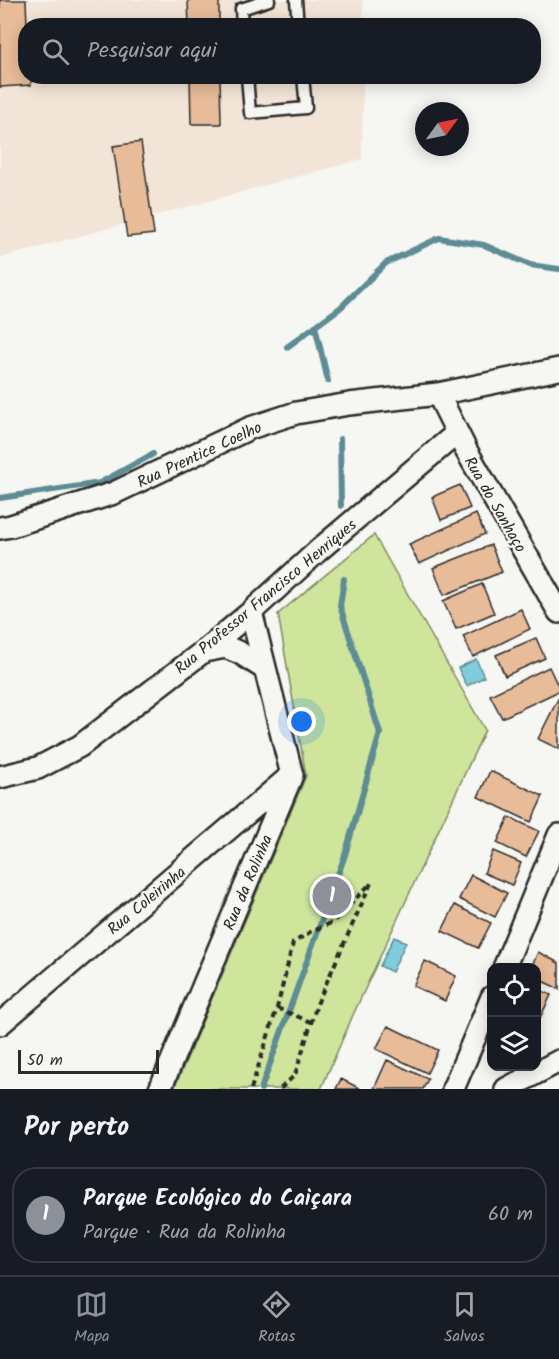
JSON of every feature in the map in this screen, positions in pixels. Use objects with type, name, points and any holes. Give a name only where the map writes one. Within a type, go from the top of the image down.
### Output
[{"type":"street","name":"Rua Prentice Coelho","points":[[0,528],[114,493],[250,428],[296,414],[349,404],[438,394],[559,369]]},
{"type":"street","name":"Rua do Sanhaço","points":[[438,394],[466,450],[557,603]]},
{"type":"street","name":"Rua Professor Francisco Henriques","points":[[0,777],[38,768],[80,746],[251,612],[320,549],[457,433]]},
{"type":"street","points":[[251,612],[292,776]]},
{"type":"street","points":[[204,651],[226,647],[265,669]]},
{"type":"street","name":"Rua Coleirinha","points":[[0,1024],[292,776]]},
{"type":"street","name":"Rua da Rolinha","points":[[160,1089],[292,776]]},
{"type":"street","points":[[506,963],[559,835]]},
{"type":"street","points":[[453,1089],[487,1009]]},
{"type":"street","points":[[506,1089],[559,1061]]},
{"type":"lane","points":[[242,18],[241,9],[269,0]]},
{"type":"lane","points":[[296,0],[297,18]]},
{"type":"lane","points":[[248,84],[250,113],[306,108],[304,84]]},
{"type":"path","points":[[251,1089],[277,1008],[293,943],[310,932],[333,922],[371,883],[317,1004],[295,1075],[280,1089]]},
{"type":"path","points":[[277,1008],[311,1022]]},
{"type":"shaded area","points":[[0,0],[363,0],[363,18],[18,18],[18,84],[363,84],[362,159],[0,258]]},
{"type":"green space","points":[[374,535],[485,730],[321,1089],[174,1089],[306,776],[278,614]]},
{"type":"water","points":[[476,659],[484,677],[467,686],[458,668]]},
{"type":"water","points":[[394,937],[406,942],[392,972],[380,966]]},
{"type":"building","points":[[0,0],[26,0],[27,18],[18,18],[18,84],[31,85],[0,87]]},
{"type":"building","points":[[188,0],[219,0],[219,18],[189,18]]},
{"type":"building","points":[[190,84],[220,84],[221,124],[191,124]]},
{"type":"building","points":[[141,142],[154,234],[127,237],[113,146]]},
{"type":"building","points":[[460,485],[470,508],[441,520],[432,497]]},
{"type":"building","points":[[476,514],[485,534],[419,564],[409,544]]},
{"type":"building","points":[[491,545],[502,572],[444,595],[433,568]]},
{"type":"building","points":[[482,584],[494,613],[456,629],[443,601]]},
{"type":"building","points":[[521,609],[530,629],[473,657],[463,636]]},
{"type":"building","points":[[536,638],[545,658],[505,676],[496,655]]},
{"type":"building","points":[[549,667],[559,691],[502,718],[490,695]]},
{"type":"building","points":[[559,699],[559,749],[538,739]]},
{"type":"building","points":[[490,771],[543,796],[531,822],[478,797]]},
{"type":"building","points":[[509,817],[539,831],[526,857],[497,843]]},
{"type":"building","points":[[493,851],[521,863],[512,885],[484,873]]},
{"type":"building","points":[[471,875],[507,893],[495,917],[459,899]]},
{"type":"building","points":[[455,905],[491,923],[478,948],[442,931]]},
{"type":"building","points":[[538,952],[559,963],[559,989],[541,980],[541,963],[533,963]]},
{"type":"building","points":[[425,961],[456,976],[445,1001],[413,986]]},
{"type":"building","points":[[541,990],[551,995],[541,1016]]},
{"type":"building","points":[[388,1026],[438,1050],[427,1073],[376,1049]]},
{"type":"building","points":[[387,1060],[428,1079],[423,1089],[374,1089]]},
{"type":"building","points":[[341,1079],[361,1089],[336,1089]]},
{"type":"waterway","points":[[287,347],[340,308],[386,263],[439,238],[484,245],[530,265],[559,269]]},
{"type":"waterway","points":[[315,326],[328,381]]},
{"type":"waterway","points":[[340,439],[341,506]]},
{"type":"waterway","points":[[0,498],[100,483],[153,454]]},
{"type":"waterway","points":[[261,1089],[345,855],[380,733],[340,606],[344,579]]},
{"type":"place","name":"Parque Ecológico do Caiçara","points":[[332,896]]}]
